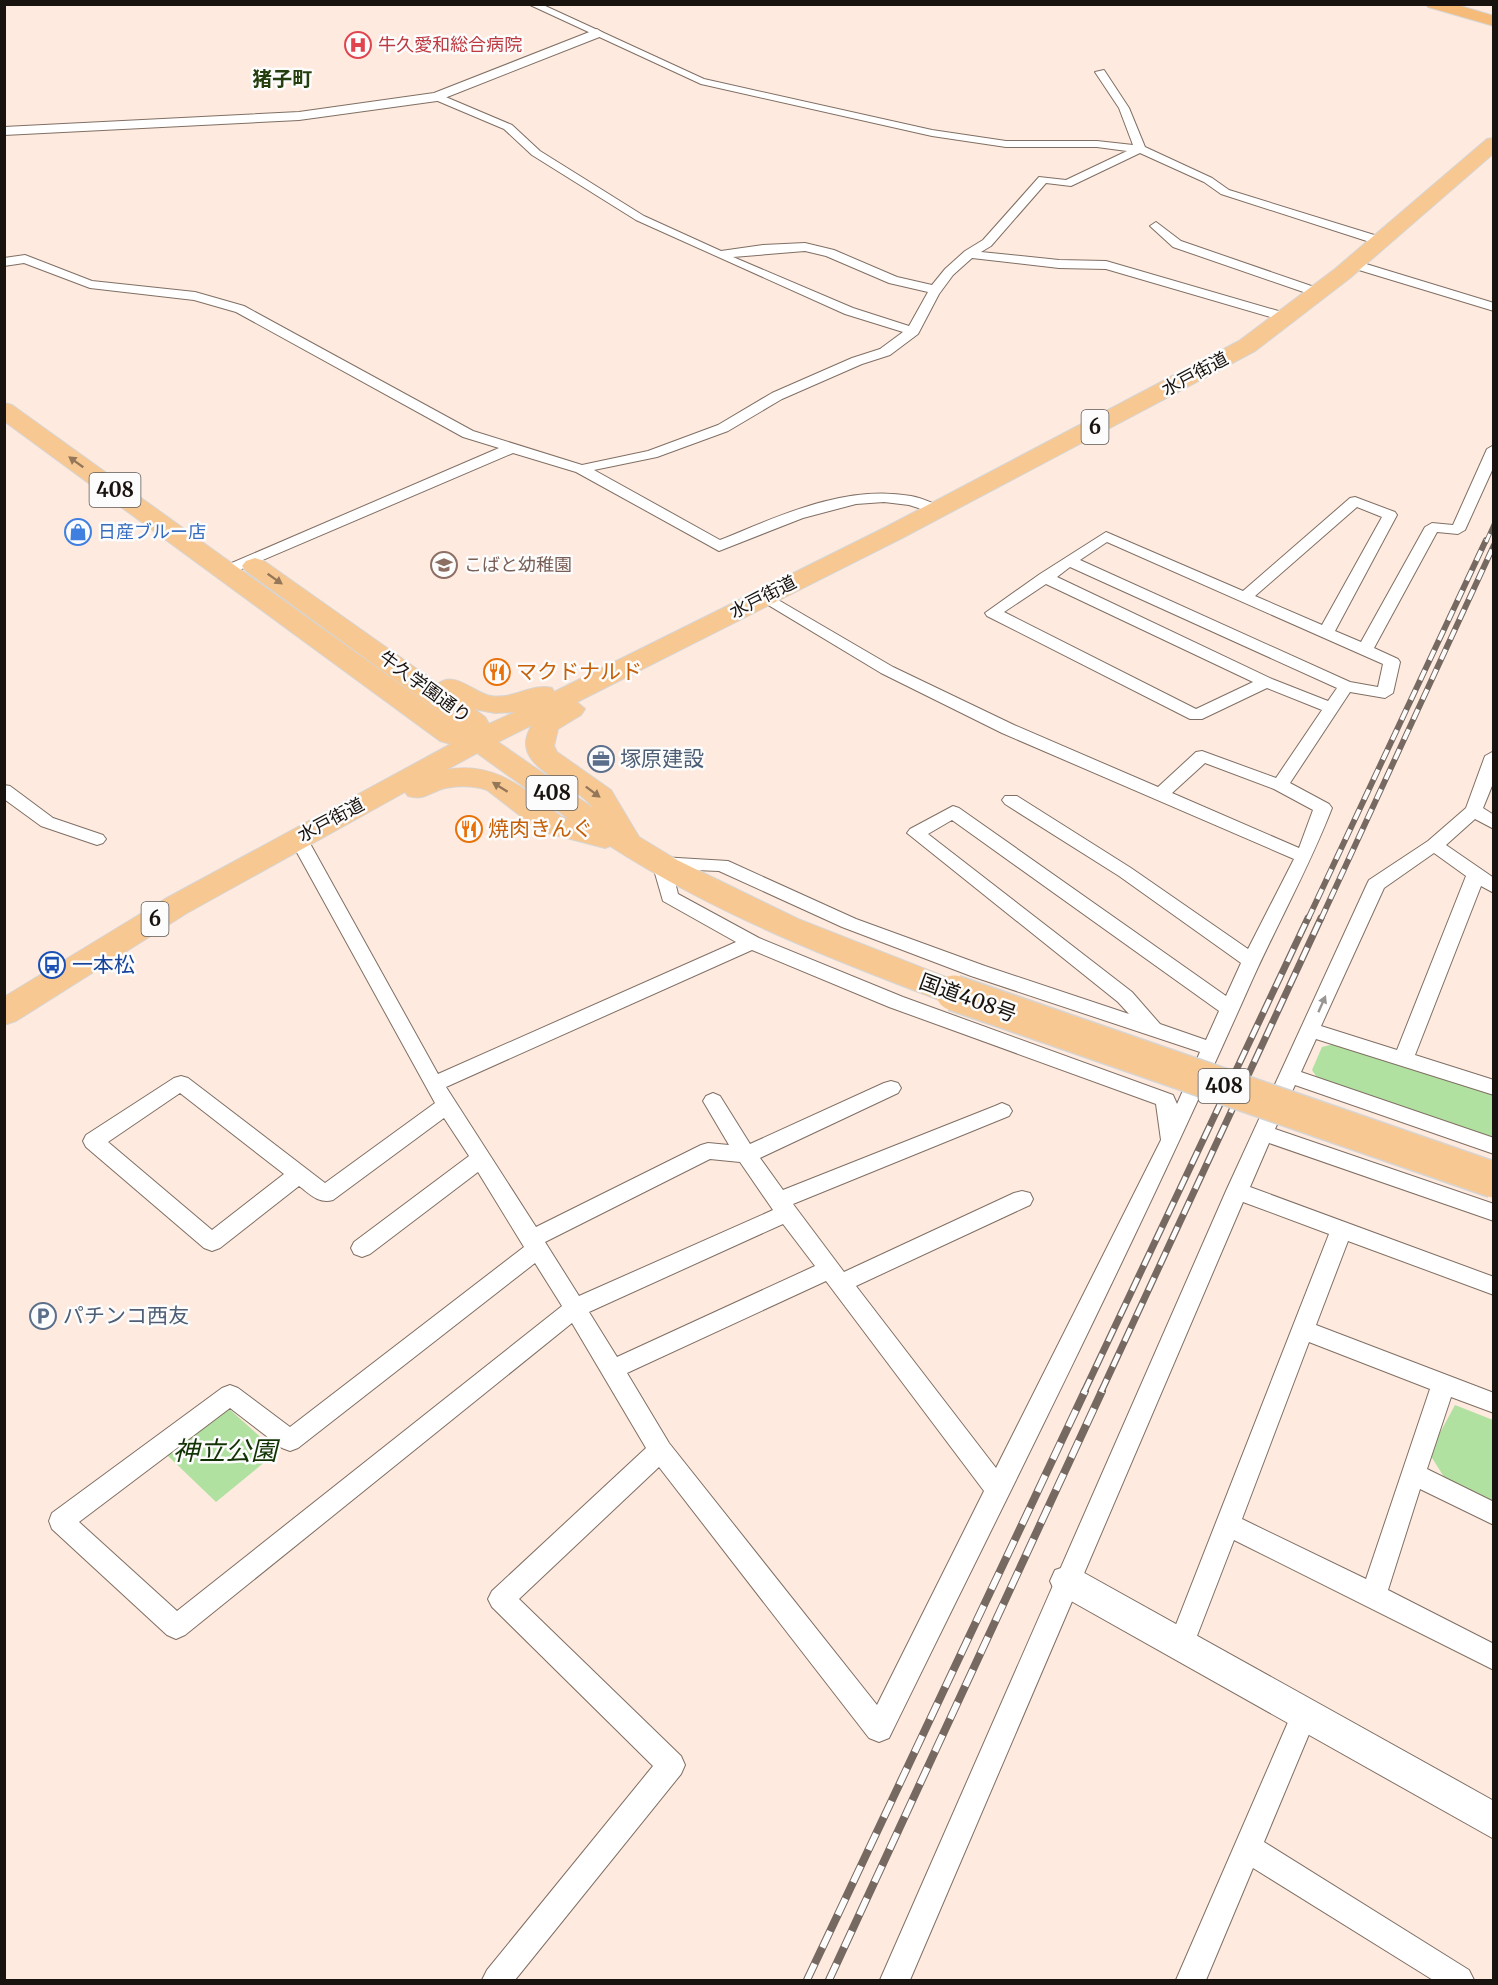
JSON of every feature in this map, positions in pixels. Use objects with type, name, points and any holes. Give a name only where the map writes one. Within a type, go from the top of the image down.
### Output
[{"type":"highway","points":[[1434,4],[1494,21]]},
{"type":"highway","points":[[1459,4],[1494,14]]},
{"type":"highway","name":"水戸街道","points":[[4,1012],[176,906],[478,741],[937,510],[1247,346],[1288,318],[1494,143]]},
{"type":"highway","name":"牛久学園通り","points":[[4,387],[236,566],[341,657],[450,735],[478,741],[476,723],[373,648],[236,566],[4,410]]},
{"type":"highway","points":[[373,648],[404,657],[471,701],[502,706],[532,699],[638,652],[658,651]]},
{"type":"highway","points":[[329,821],[346,796],[413,758],[419,745],[420,734],[416,723],[357,678],[341,657]]},
{"type":"highway","points":[[616,673],[590,700],[548,721],[541,734],[539,749],[548,761],[600,796],[627,844]]},
{"type":"highway","name":"国道408号","points":[[478,741],[627,844],[661,863],[766,916],[881,966],[1494,1180]]},
{"type":"highway","points":[[329,821],[372,815],[439,781],[463,778],[484,779],[497,784],[551,825],[627,844]]},
{"type":"street","points":[[532,4],[701,81],[888,125],[1006,144],[1097,144],[1140,149],[1208,180],[1225,192],[1380,241]]},
{"type":"street","points":[[4,131],[299,117],[437,97],[597,33]]},
{"type":"street","points":[[1100,72],[1111,85],[1133,124],[1140,149]]},
{"type":"street","points":[[437,97],[508,127],[536,153],[640,218],[849,311],[913,331]]},
{"type":"street","points":[[581,469],[652,454],[723,428],[777,396],[857,361],[885,352],[913,331],[949,272],[969,254],[987,243],[1043,179],[1067,184],[1140,149]]},
{"type":"street","points":[[1156,226],[1177,244],[1319,292]]},
{"type":"street","points":[[719,255],[763,249],[805,247],[830,253],[893,280],[936,290]]},
{"type":"street","points":[[969,254],[1059,264],[1106,265],[1288,318]]},
{"type":"street","points":[[4,262],[25,259],[90,284],[195,296],[240,309],[468,434],[581,469],[719,546],[802,513],[873,496],[921,501],[937,510]]},
{"type":"street","points":[[1353,264],[1494,307]]},
{"type":"street","points":[[236,566],[512,448]]},
{"type":"street","points":[[1364,651],[1432,527],[1458,530],[1494,449]]},
{"type":"street","points":[[1244,598],[1355,501],[1390,515],[1325,634]]},
{"type":"street","points":[[1069,561],[1346,686],[1385,693],[1392,662],[1106,536],[1045,577],[993,613],[1196,715],[1266,681]]},
{"type":"street","points":[[1045,577],[1266,681],[1332,708]]},
{"type":"street","points":[[763,597],[887,670],[1008,729],[1304,857]]},
{"type":"street","points":[[1280,785],[1346,686]]},
{"type":"street","points":[[298,838],[434,1084],[533,1245],[575,1308],[660,1450],[879,1730],[1171,1140],[1251,961],[1304,857],[1323,808],[1280,785],[1202,756],[1160,795]]},
{"type":"street","points":[[895,1980],[1237,1191],[1376,884],[1434,845],[1474,810],[1494,756]]},
{"type":"street","points":[[4,790],[47,822],[97,839]]},
{"type":"street","points":[[1011,800],[1125,872],[1251,961]]},
{"type":"street","points":[[1474,810],[1494,823]]},
{"type":"street","points":[[1153,1028],[1125,997],[916,833],[953,812],[1230,1009]]},
{"type":"street","points":[[1434,845],[1494,887]]},
{"type":"street","points":[[1171,1140],[1166,1100],[896,1002],[752,943],[670,897],[661,863],[722,865],[849,923],[956,963],[1212,1049]]},
{"type":"street","points":[[1403,1059],[1476,874]]},
{"type":"street","points":[[434,1084],[752,943]]},
{"type":"street","points":[[1310,1030],[1494,1088]]},
{"type":"street","points":[[1290,1076],[1494,1146]]},
{"type":"street","points":[[299,1174],[212,1242],[93,1141],[181,1083],[325,1194],[447,1105]]},
{"type":"street","points":[[891,1088],[746,1155],[708,1151],[533,1245],[290,1441],[231,1395],[62,1521],[176,1627],[575,1308],[783,1207],[1002,1111]]},
{"type":"street","points":[[713,1101],[746,1155],[834,1277],[998,1490]]},
{"type":"street","points":[[1263,1133],[1494,1213]]},
{"type":"street","points":[[362,1248],[480,1159]]},
{"type":"street","points":[[1237,1191],[1494,1286]]},
{"type":"street","points":[[611,1370],[1022,1199]]},
{"type":"street","points":[[1181,1645],[1341,1230]]},
{"type":"street","points":[[1302,1330],[1494,1403]]},
{"type":"street","points":[[1373,1595],[1443,1384]]},
{"type":"street","points":[[497,1980],[671,1765],[501,1599],[660,1450]]},
{"type":"street","points":[[1413,1474],[1494,1514]]},
{"type":"street","points":[[1227,1524],[1373,1595],[1494,1658]]},
{"type":"street","points":[[1067,1581],[1494,1821]]},
{"type":"street","points":[[1191,1980],[1304,1715]]},
{"type":"street","points":[[1247,1848],[1459,1980]]},
{"type":"green space","points":[[1338,1043],[1493,1094],[1493,1141],[1322,1085],[1312,1070],[1322,1047]]},
{"type":"green space","points":[[1455,1405],[1493,1420],[1493,1501],[1444,1477],[1429,1453]]},
{"type":"green space","name":"神立公園","points":[[227,1407],[277,1452],[216,1502],[167,1455]]},
{"type":"railway","points":[[1486,542],[1494,524]]},
{"type":"railway","points":[[1308,919],[1486,540]]},
{"type":"railway","points":[[1321,919],[1494,545]]},
{"type":"railway","points":[[1084,1392],[1308,918]]},
{"type":"railway","points":[[1101,1392],[1321,918]]},
{"type":"railway","points":[[807,1980],[1085,1391]]},
{"type":"railway","points":[[829,1980],[1102,1391]]},
{"type":"place","name":"牛久愛和総合病院","points":[[358,45]]},
{"type":"place","name":"日産ブルー店","points":[[78,532]]},
{"type":"place","name":"こばと幼稚園","points":[[444,565]]},
{"type":"place","name":"マクドナルド","points":[[497,672]]},
{"type":"place","name":"塚原建設","points":[[601,759]]},
{"type":"place","name":"焼肉きんぐ","points":[[469,829]]},
{"type":"place","name":"一本松","points":[[52,965]]},
{"type":"place","name":"パチンコ西友","points":[[43,1316]]},
{"type":"district","name":"猪子町","points":[[282,79]]}]
